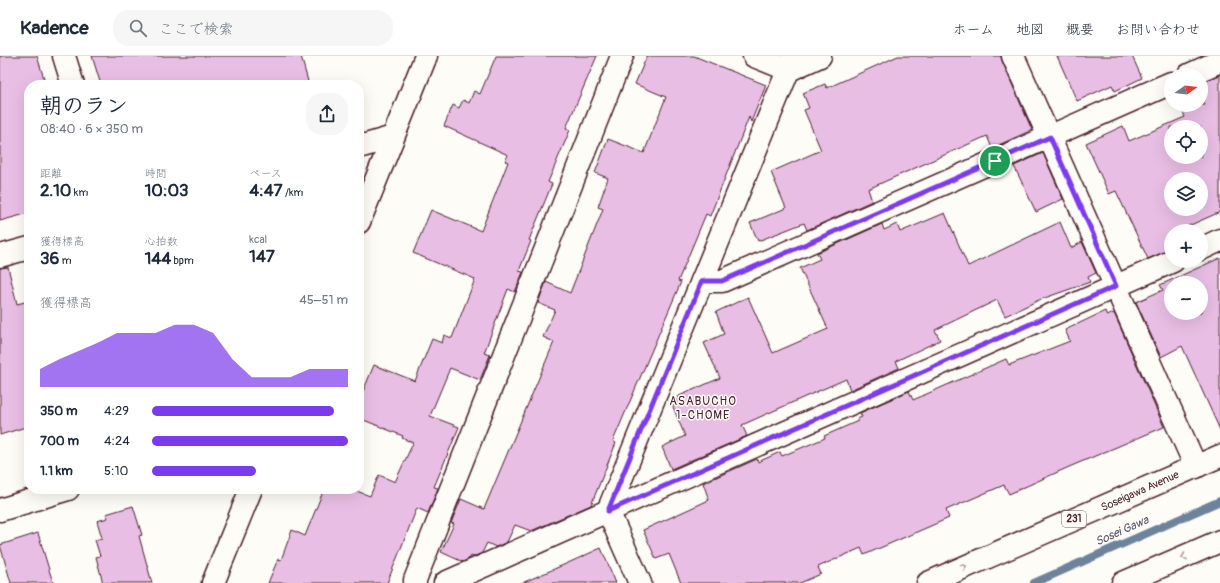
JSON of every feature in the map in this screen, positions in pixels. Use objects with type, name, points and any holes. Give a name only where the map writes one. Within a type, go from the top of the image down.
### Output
[{"type":"main road","points":[[64,56],[71,80]]},
{"type":"main road","points":[[364,210],[426,56]]},
{"type":"main road","points":[[415,583],[418,572],[622,56]]},
{"type":"main road","points":[[754,56],[791,63],[820,56]]},
{"type":"main road","points":[[1013,56],[1196,466]]},
{"type":"main road","points":[[1204,68],[1220,61]]},
{"type":"main road","points":[[640,583],[608,511],[791,63]]},
{"type":"main road","points":[[702,281],[722,281],[1164,86]]},
{"type":"main road","points":[[364,146],[393,137]]},
{"type":"main road","points":[[1208,246],[1220,240]]},
{"type":"main road","points":[[0,256],[24,249]]},
{"type":"main road","points":[[445,583],[1164,265]]},
{"type":"main road","name":"Soseigawa Avenue","points":[[928,583],[1220,456]]},
{"type":"main road","points":[[0,510],[52,494]]},
{"type":"main road","points":[[213,583],[249,494]]},
{"type":"main road","points":[[1123,583],[1220,541]]},
{"type":"building","points":[[0,56],[37,56],[44,80],[24,80],[24,214],[0,221]]},
{"type":"building","points":[[92,56],[301,56],[308,80],[99,80]]},
{"type":"building","points":[[496,56],[597,56],[566,128],[570,130],[548,182],[552,184],[529,240],[531,241],[519,271],[523,272],[515,292],[508,289],[484,353],[490,355],[480,380],[450,368],[430,416],[459,427],[434,487],[438,488],[428,513],[417,508],[387,583],[268,583],[278,559],[281,560],[292,530],[305,536],[322,494],[364,494],[370,496],[379,475],[395,482],[413,443],[402,438],[403,436],[364,420],[364,389],[374,365],[415,381],[432,339],[442,343],[444,335],[452,338],[475,279],[413,253],[431,210],[481,231],[508,162],[505,161],[508,155],[444,126],[453,105],[459,108],[463,100],[469,103],[474,91],[480,94]]},
{"type":"building","points":[[647,56],[694,56],[766,85],[751,122],[749,117],[710,216],[706,214],[678,281],[681,282],[613,441],[616,443],[591,505],[531,531],[515,525],[507,542],[496,547],[487,543],[482,553],[473,557],[471,556],[463,562],[441,552],[454,524],[451,523],[461,499],[484,509],[554,342],[543,337],[555,310],[538,303],[546,282],[570,293],[603,209],[598,207],[608,178],[595,173],[608,139],[644,153],[666,97],[635,84]]},
{"type":"building","points":[[898,56],[1001,56],[1032,130],[992,148],[987,136],[868,189],[872,201],[807,230],[804,223],[758,241],[750,223],[786,208],[771,172],[821,150],[804,110],[809,108],[803,93],[825,84],[827,88]]},
{"type":"building","points":[[1057,56],[1132,56],[1142,78],[1115,91],[1112,85],[1077,101]]},
{"type":"building","points":[[1220,75],[1220,212],[1193,224],[1164,224],[1164,252],[1148,259],[1116,191],[1109,194],[1086,143],[1123,126],[1129,141],[1164,126],[1164,164],[1208,164],[1208,120],[1178,120],[1185,117],[1183,112],[1208,112],[1208,80]]},
{"type":"building","points":[[1043,153],[1063,199],[1036,212],[1014,166]]},
{"type":"building","points":[[945,213],[968,266],[1060,222],[1071,248],[1082,242],[1096,273],[1088,277],[1090,282],[1039,300],[1005,316],[997,300],[935,330],[940,340],[896,361],[899,368],[850,390],[846,379],[807,396],[742,425],[747,436],[671,469],[662,447],[685,436],[673,407],[679,396],[720,378],[704,343],[724,334],[716,312],[748,297],[773,353],[828,329],[800,268],[820,259],[817,253],[882,224],[884,230],[897,224],[900,232]]},
{"type":"building","points":[[1220,258],[1220,430],[1182,346],[1161,357],[1136,302],[1163,290],[1160,285],[1164,283],[1164,320],[1208,320],[1208,276],[1180,276],[1198,268],[1208,268],[1208,263]]},
{"type":"building","points":[[8,267],[17,304],[24,302],[24,428],[0,435],[0,268]]},
{"type":"building","points":[[1105,311],[1107,316],[1114,313],[1164,427],[1009,494],[1004,485],[946,510],[949,518],[864,555],[861,548],[818,567],[821,574],[800,583],[681,583],[669,554],[656,559],[643,530],[709,500],[703,483],[757,459],[758,462],[780,452],[782,456],[825,438],[824,436],[858,421],[857,419],[862,417],[860,413],[909,391],[913,400],[1006,359],[1009,365],[1070,341],[1065,330]]},
{"type":"building","points":[[133,506],[142,535],[139,536],[152,583],[103,583],[96,557],[100,556],[95,540],[102,538],[97,521],[108,518],[106,514]]},
{"type":"building","points":[[38,533],[53,583],[11,583],[0,545]]},
{"type":"building","points":[[601,548],[616,583],[522,583],[568,563]]},
{"type":"waterway","name":"Sosei Gawa","points":[[1034,583],[1220,501]]},
{"type":"district","name":"ASABUCHO 1-CHOME","points":[[703,408]]},
{"type":"route","points":[[1050,137],[1116,286],[608,511],[702,281],[722,281],[995,161],[1050,137]]}]
